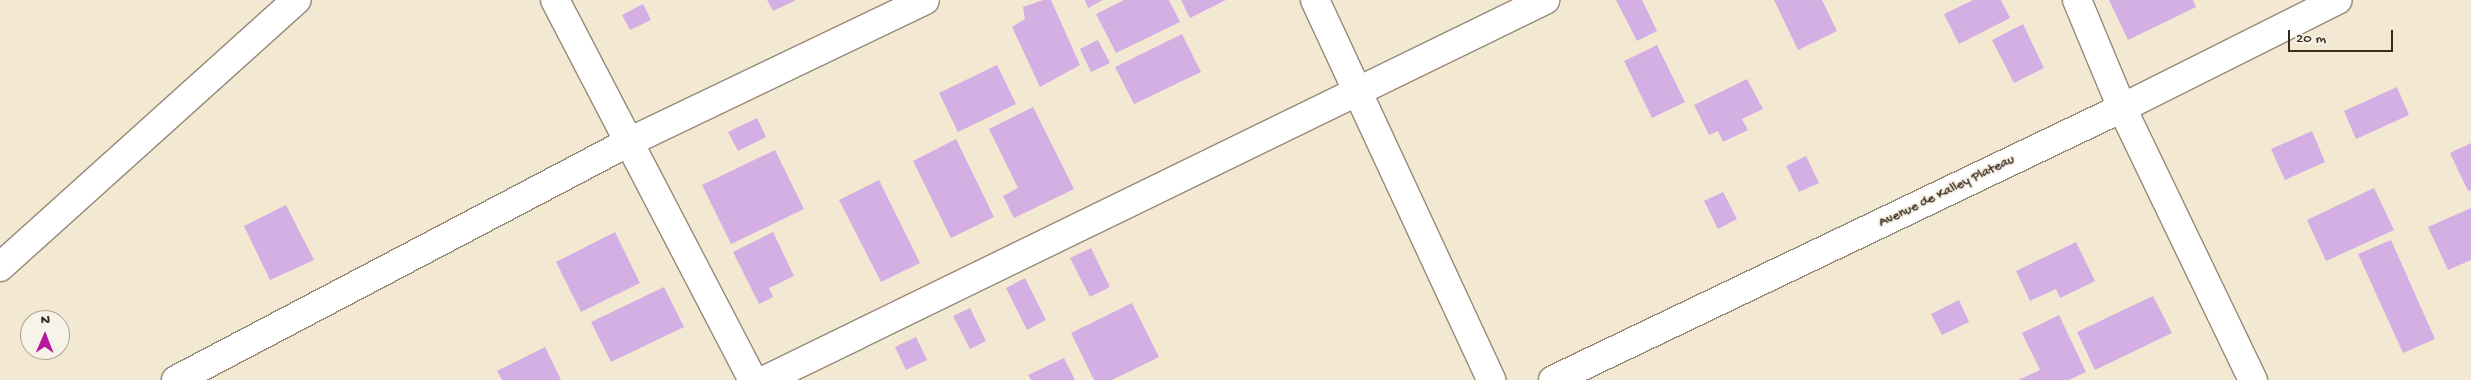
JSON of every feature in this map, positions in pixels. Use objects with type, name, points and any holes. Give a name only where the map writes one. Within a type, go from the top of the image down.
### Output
[{"type":"street","points":[[0,267],[297,0]]},
{"type":"street","points":[[555,0],[753,380]]},
{"type":"street","points":[[176,380],[630,142],[925,0]]},
{"type":"street","points":[[1314,0],[1491,380]]},
{"type":"street","points":[[765,380],[1545,0]]},
{"type":"street","points":[[2077,0],[2122,108],[2253,380]]},
{"type":"street","name":"Avenue de Kalley Plateau","points":[[1553,380],[2122,108],[2338,0]]},
{"type":"building","points":[[767,0],[796,0],[773,11]]},
{"type":"building","points":[[1043,0],[1051,0],[1080,65],[1040,87],[1012,27],[1025,19],[1023,7]]},
{"type":"building","points":[[1085,0],[1103,0],[1088,8]]},
{"type":"building","points":[[1124,0],[1169,0],[1180,22],[1116,53],[1096,14]]},
{"type":"building","points":[[1181,0],[1226,0],[1190,18]]},
{"type":"building","points":[[1616,0],[1642,0],[1657,31],[1637,41]]},
{"type":"building","points":[[1774,0],[1822,0],[1837,31],[1798,50]]},
{"type":"building","points":[[1973,0],[2001,0],[2010,18],[1959,44],[1944,14]]},
{"type":"building","points":[[2109,0],[2193,0],[2196,7],[2128,40]]},
{"type":"building","points":[[643,4],[651,20],[630,30],[622,15]]},
{"type":"building","points":[[2023,24],[2044,68],[2014,83],[1992,40]]},
{"type":"building","points":[[1182,34],[1201,72],[1134,104],[1115,67]]},
{"type":"building","points":[[1098,40],[1110,63],[1091,72],[1080,49]]},
{"type":"building","points":[[1657,45],[1685,102],[1652,118],[1624,61]]},
{"type":"building","points":[[997,65],[1016,104],[958,132],[939,93]]},
{"type":"building","points":[[1747,79],[1763,109],[1742,119],[1748,130],[1723,142],[1718,131],[1709,135],[1694,105]]},
{"type":"building","points":[[2397,87],[2409,115],[2356,139],[2344,111]]},
{"type":"building","points":[[1033,107],[1074,189],[1014,218],[1003,196],[1018,188],[989,129]]},
{"type":"building","points":[[757,118],[766,137],[738,151],[728,132]]},
{"type":"building","points":[[2312,131],[2325,162],[2285,180],[2271,149]]},
{"type":"building","points":[[956,139],[994,217],[951,238],[913,161]]},
{"type":"building","points":[[2471,143],[2471,190],[2468,191],[2450,153]]},
{"type":"building","points":[[775,150],[804,209],[731,244],[702,185]]},
{"type":"building","points":[[1806,156],[1819,183],[1799,192],[1786,166]]},
{"type":"building","points":[[879,180],[920,263],[881,282],[839,200]]},
{"type":"building","points":[[2374,188],[2394,230],[2326,261],[2307,220]]},
{"type":"building","points":[[1723,192],[1737,219],[1718,229],[1704,201]]},
{"type":"building","points":[[286,205],[314,260],[270,280],[244,226]]},
{"type":"building","points":[[2471,208],[2471,260],[2448,270],[2428,227]]},
{"type":"building","points":[[615,232],[640,283],[581,312],[556,262]]},
{"type":"building","points":[[773,232],[794,276],[769,288],[773,297],[759,304],[733,252]]},
{"type":"building","points":[[2391,240],[2435,339],[2403,353],[2358,254]]},
{"type":"building","points":[[2076,242],[2095,281],[2060,298],[2056,289],[2030,301],[2016,271]]},
{"type":"building","points":[[1091,248],[1110,287],[1090,297],[1070,258]]},
{"type":"building","points":[[1025,278],[1046,320],[1027,330],[1006,288]]},
{"type":"building","points":[[664,287],[684,327],[611,362],[591,322]]},
{"type":"building","points":[[2153,296],[2172,333],[2095,370],[2077,332]]},
{"type":"building","points":[[1959,300],[1969,322],[1942,335],[1931,314]]},
{"type":"building","points":[[1132,303],[1159,357],[1112,380],[1094,380],[1071,333]]},
{"type":"building","points":[[970,308],[986,341],[970,349],[953,316]]},
{"type":"building","points":[[2059,315],[2086,372],[2069,380],[2018,380],[2040,370],[2022,333]]},
{"type":"building","points":[[916,337],[927,360],[906,370],[895,347]]},
{"type":"building","points":[[545,347],[561,380],[502,380],[497,371]]},
{"type":"building","points":[[1064,358],[1075,380],[1031,380],[1028,375]]}]
